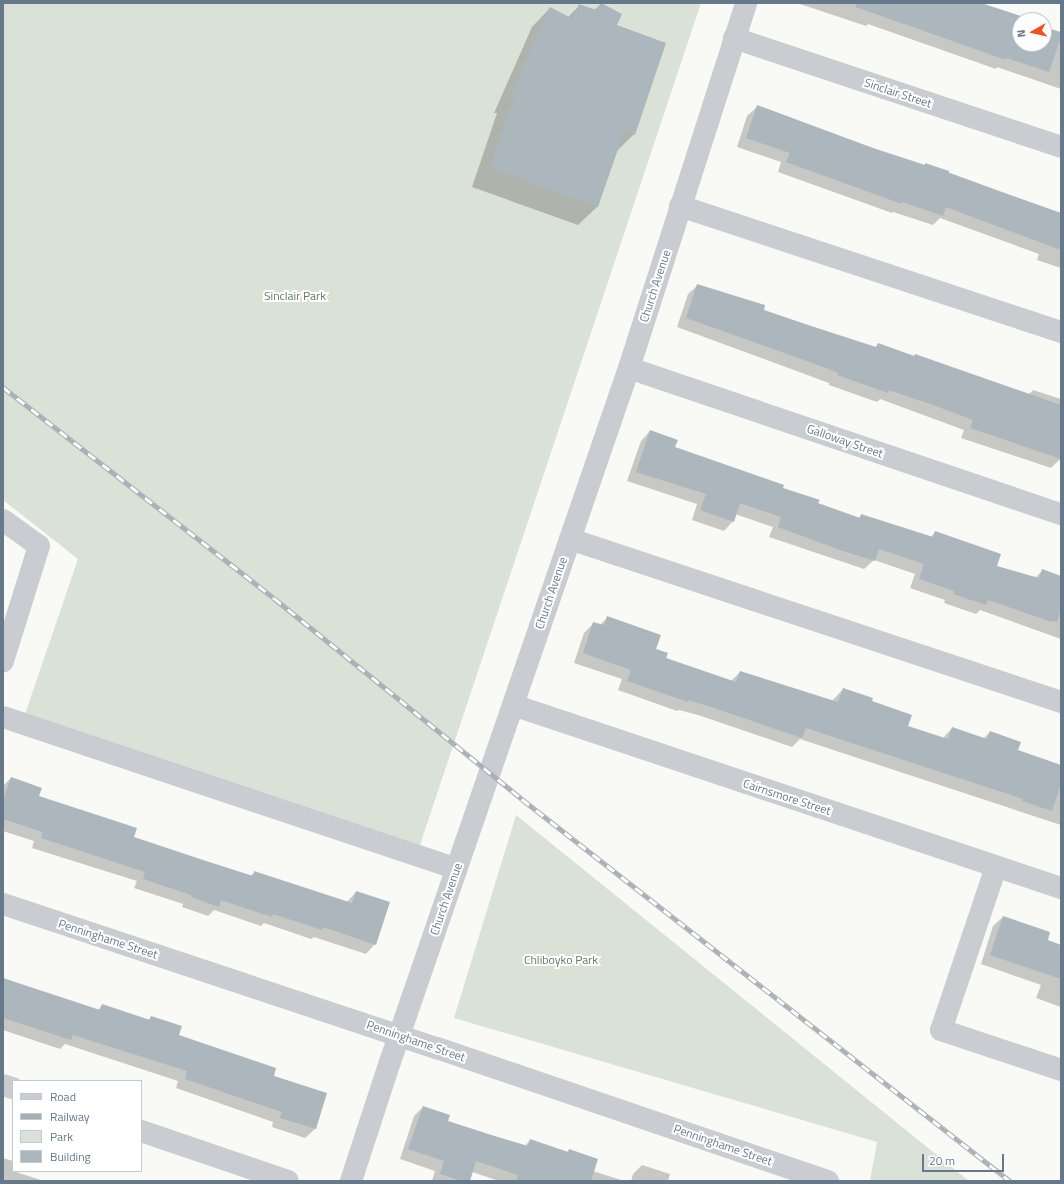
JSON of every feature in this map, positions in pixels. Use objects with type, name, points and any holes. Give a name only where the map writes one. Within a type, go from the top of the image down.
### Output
[{"type":"street","name":"Church Avenue","points":[[351,1181],[456,869],[629,368],[746,3]]},
{"type":"street","name":"Sinclair Street","points":[[734,38],[1061,147]]},
{"type":"street","points":[[680,206],[1061,332]]},
{"type":"street","name":"Galloway Street","points":[[629,368],[1061,514]]},
{"type":"street","points":[[3,520],[39,546],[3,661]]},
{"type":"street","points":[[570,539],[1061,702]]},
{"type":"street","name":"Cairnsmore Street","points":[[513,705],[1061,888]]},
{"type":"street","points":[[3,717],[456,869]]},
{"type":"street","points":[[996,867],[941,1030],[1061,1070]]},
{"type":"street","name":"Penninghame Street","points":[[3,904],[400,1036],[828,1181]]},
{"type":"street","points":[[142,1131],[288,1181]]},
{"type":"green space","name":"Sinclair Park","points":[[3,3],[701,3],[419,848],[25,714],[78,559],[3,500]]},
{"type":"green space","name":"Chliboyko Park","points":[[516,815],[969,1181],[870,1181],[877,1142],[454,1018]]},
{"type":"building","points":[[601,3],[622,14],[617,25],[666,43],[635,135],[625,129],[598,207],[490,168],[515,95],[511,94],[550,7],[573,19],[579,4],[596,10]]},
{"type":"building","points":[[856,3],[981,3],[1012,13],[1012,52],[1052,52],[1052,29],[1061,32],[1061,37],[1049,72],[1007,58],[1006,60],[856,7]]},
{"type":"building","points":[[757,105],[873,148],[925,165],[925,163],[949,171],[949,173],[1061,213],[1061,250],[946,207],[943,216],[902,202],[902,204],[786,162],[790,153],[746,138]]},
{"type":"building","points":[[697,284],[765,305],[764,310],[805,324],[876,347],[878,343],[914,356],[915,354],[1061,405],[1061,459],[970,428],[973,420],[936,406],[889,390],[888,393],[837,375],[838,373],[829,369],[686,318]]},
{"type":"building","points":[[650,430],[678,440],[675,447],[784,485],[783,488],[820,500],[818,503],[860,518],[861,514],[933,537],[935,531],[1001,554],[997,566],[1039,578],[1042,569],[1061,576],[1061,609],[1057,622],[1052,622],[988,600],[986,605],[953,594],[954,591],[919,579],[924,564],[879,549],[875,561],[840,550],[778,527],[781,517],[740,503],[734,522],[700,510],[706,494],[636,472]]},
{"type":"building","points":[[607,616],[661,635],[656,649],[668,653],[666,658],[736,682],[740,671],[838,702],[843,688],[873,698],[872,701],[912,715],[908,726],[948,739],[952,727],[987,739],[990,731],[1021,742],[1018,750],[1061,765],[1061,784],[1052,811],[1022,801],[1023,799],[806,728],[802,738],[708,706],[688,700],[688,702],[627,681],[631,670],[583,653],[593,622],[604,625]]},
{"type":"building","points":[[11,777],[42,788],[39,796],[137,828],[134,837],[203,860],[253,876],[254,871],[352,903],[356,891],[390,902],[376,945],[323,927],[322,930],[273,914],[272,917],[221,900],[219,907],[191,897],[191,895],[143,879],[145,872],[41,838],[43,832],[3,819],[3,801]]},
{"type":"building","points":[[1003,916],[1050,932],[1048,940],[1061,945],[1061,979],[990,955]]},
{"type":"building","points":[[3,978],[100,1010],[102,1004],[150,1020],[151,1016],[182,1026],[179,1035],[276,1068],[274,1076],[327,1093],[316,1129],[280,1118],[282,1112],[185,1079],[187,1071],[73,1035],[71,1040],[3,1018]]},
{"type":"building","points":[[423,1106],[450,1115],[448,1121],[491,1135],[528,1146],[530,1139],[568,1152],[569,1149],[598,1159],[591,1181],[516,1181],[518,1175],[476,1161],[470,1181],[462,1181],[440,1174],[444,1161],[408,1149]]},
{"type":"railway","points":[[3,387],[274,598],[522,799],[1010,1181]]}]
